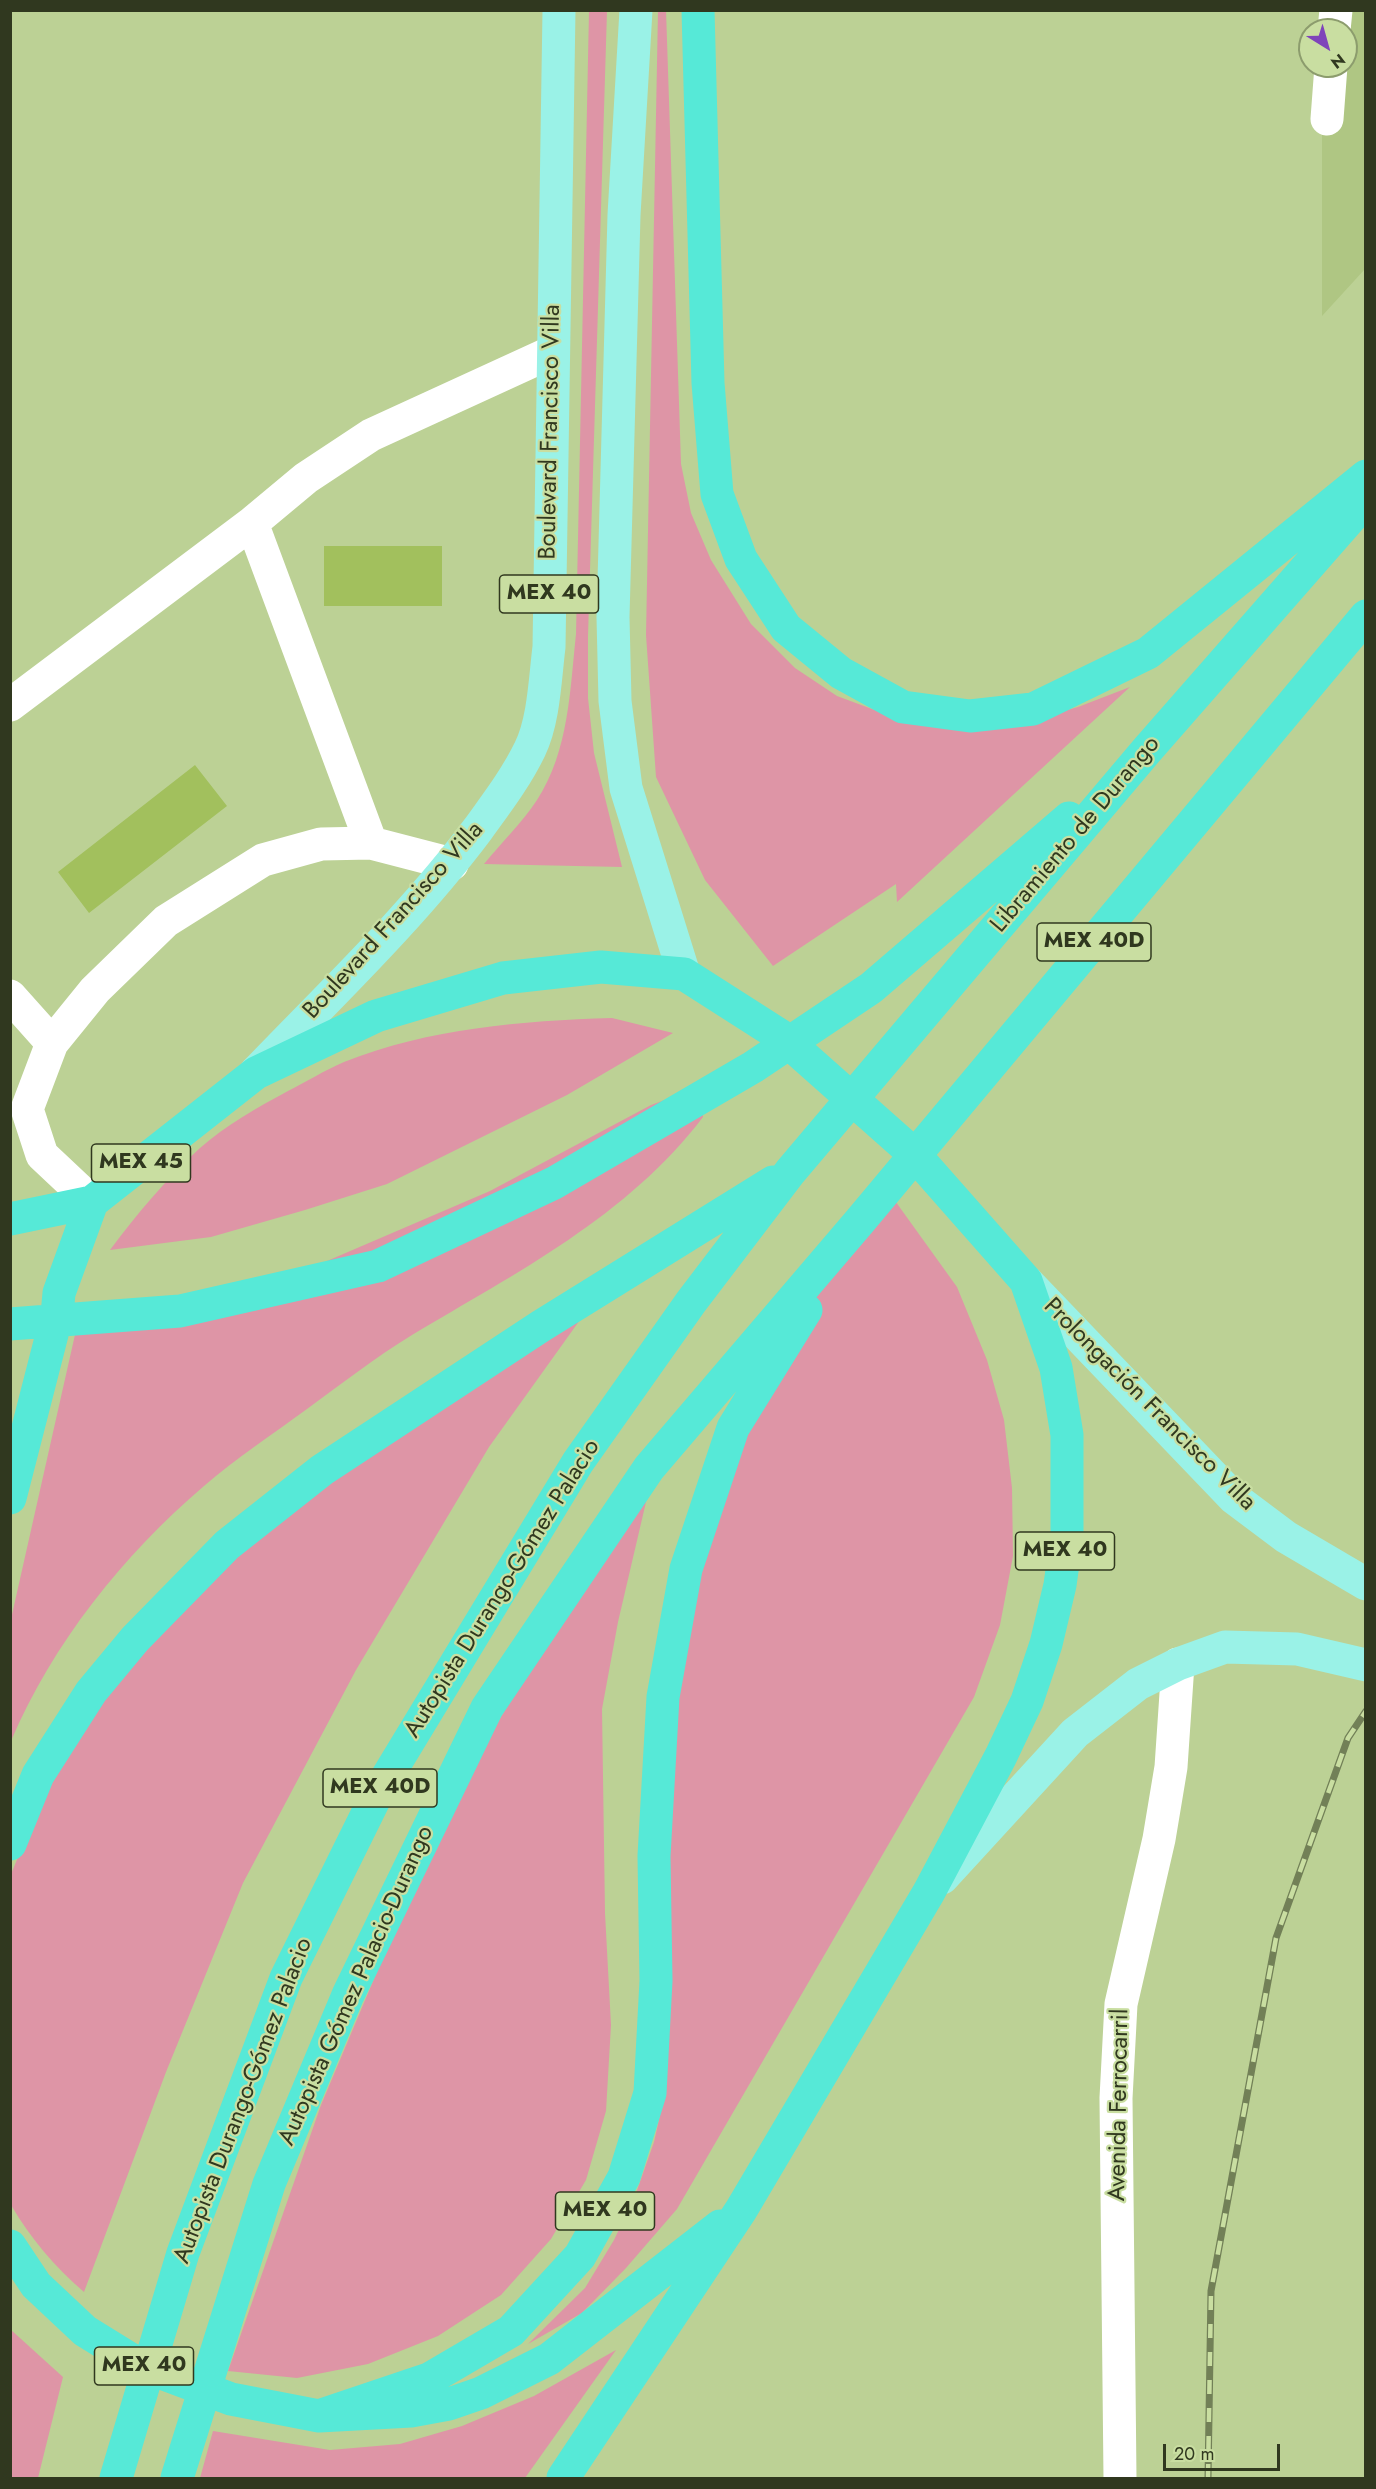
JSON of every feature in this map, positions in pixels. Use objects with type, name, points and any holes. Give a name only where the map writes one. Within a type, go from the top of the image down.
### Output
[{"type":"highway","points":[[698,10],[708,383],[717,494],[741,559],[786,628],[841,673],[903,706],[970,716],[1033,709],[1148,653],[1234,583],[1346,509],[1365,476]]},
{"type":"highway","name":"Libramiento de Durango","points":[[790,1172],[1147,750],[1238,646],[1346,509]]},
{"type":"highway","name":"MEX 40D","points":[[860,1221],[1365,616]]},
{"type":"highway","points":[[10,1324],[180,1311],[378,1266],[554,1183],[753,1067],[871,988],[1147,750]]},
{"type":"highway","name":"MEX 40","points":[[10,2246],[36,2285],[85,2331],[140,2364],[231,2399],[319,2416],[411,2411],[448,2404],[481,2392],[549,2358],[741,2210],[928,1892],[1001,1756],[1027,1701],[1046,1644],[1060,1585],[1067,1534],[1067,1435],[1056,1368],[1026,1281],[914,1154],[781,1036],[684,974],[601,967],[503,978],[376,1016],[256,1073]]},
{"type":"highway","name":"MEX 45","points":[[10,1219],[92,1202],[256,1073]]},
{"type":"highway","points":[[10,1844],[38,1775],[91,1692],[135,1639],[226,1545],[332,1464],[541,1326],[790,1172]]},
{"type":"highway","name":"Autopista Durango-Gómez Palacio","points":[[116,2478],[183,2253],[286,1978],[378,1792],[578,1462],[691,1302],[790,1172]]},
{"type":"highway","points":[[10,1498],[57,1315],[59,1293],[92,1202]]},
{"type":"highway","name":"MEX 40","points":[[319,2416],[429,2379],[511,2331],[580,2256],[624,2177],[650,2093],[656,1981],[654,1857],[663,1697],[686,1569],[733,1428],[860,1221]]},
{"type":"highway","name":"Autopista Gómez Palacio-Durango","points":[[177,2478],[269,2184],[348,1995],[487,1708],[649,1468],[860,1221]]},
{"type":"highway","points":[[563,2478],[741,2210]]},
{"type":"main road","name":"Boulevard Francisco Villa","points":[[256,1073],[452,864],[501,798],[531,748],[543,702],[549,647],[559,10]]},
{"type":"main road","name":"MEX 40","points":[[636,10],[624,215],[613,616],[615,701],[626,788],[684,974]]},
{"type":"main road","name":"Prolongación Francisco Villa","points":[[1026,1281],[1234,1498],[1286,1537],[1365,1584]]},
{"type":"main road","name":"MEX 40","points":[[928,1892],[1075,1733],[1138,1684],[1178,1664],[1225,1647],[1297,1649],[1365,1665]]},
{"type":"street","points":[[1327,119],[1330,78]]},
{"type":"street","points":[[10,705],[252,523],[306,478],[371,435],[552,352]]},
{"type":"street","points":[[252,523],[371,843]]},
{"type":"street","points":[[92,1202],[42,1155],[27,1109],[52,1043],[95,990],[166,921],[262,860],[321,844],[371,843],[452,864]]},
{"type":"street","points":[[10,996],[52,1043]]},
{"type":"street","name":"Avenida Ferrocarril","points":[[1120,2478],[1116,2098],[1121,2004],[1159,1839],[1171,1767],[1178,1664]]},
{"type":"shaded area","points":[[666,10],[681,464],[691,513],[711,560],[751,624],[795,668],[837,696],[880,712],[1013,725],[1078,707],[1130,687],[897,902],[896,884],[773,966],[705,880],[656,777],[646,635],[658,11]]},
{"type":"shaded area","points":[[589,11],[607,11],[588,698],[594,753],[622,867],[484,864],[525,817],[548,781],[562,740],[569,698],[576,634]]},
{"type":"shaded area","points":[[1323,11],[1365,11],[1365,269],[1322,316],[1322,78],[1358,78],[1358,18],[1331,18]]},
{"type":"shaded area","points":[[612,1018],[673,1033],[567,1095],[387,1184],[211,1237],[110,1250],[164,1184],[210,1140],[254,1110],[337,1065],[376,1050],[409,1041],[476,1028],[544,1021]]},
{"type":"shaded area","points":[[681,1094],[702,1098],[703,1117],[641,1184],[568,1240],[372,1361],[229,1466],[174,1513],[118,1571],[69,1635],[47,1670],[11,1741],[11,1619],[81,1308],[193,1293],[306,1270],[490,1191],[651,1105]]},
{"type":"shaded area","points":[[893,1198],[957,1287],[987,1360],[1004,1420],[1012,1488],[1013,1556],[1000,1625],[974,1697],[677,2209],[626,2268],[582,2313],[528,2344],[585,2288],[614,2240],[635,2196],[654,2142],[666,2088],[671,1716],[696,1564],[745,1426],[785,1344],[833,1271]]},
{"type":"shaded area","points":[[605,1285],[489,1447],[356,1670],[243,1883],[166,2072],[84,2292],[44,2252],[11,2205],[11,1874],[40,1805],[83,1723],[188,1583]]},
{"type":"shaded area","points":[[660,1442],[618,1622],[602,1709],[605,1913],[611,2025],[606,2111],[586,2180],[551,2239],[501,2295],[438,2336],[368,2364],[297,2378],[228,2371],[321,2105],[429,1848],[552,1624]]},
{"type":"shaded area","points":[[10,2329],[63,2377],[38,2478],[11,2478]]},
{"type":"shaded area","points":[[616,2350],[525,2478],[200,2478],[213,2431],[330,2450],[400,2444],[462,2426],[534,2396]]},
{"type":"building","points":[[324,546],[442,546],[442,606],[324,606]]},
{"type":"building","points":[[195,765],[227,806],[89,913],[58,872]]},
{"type":"railway","points":[[1208,2478],[1211,2291],[1276,1938],[1348,1738],[1366,1711]]}]
